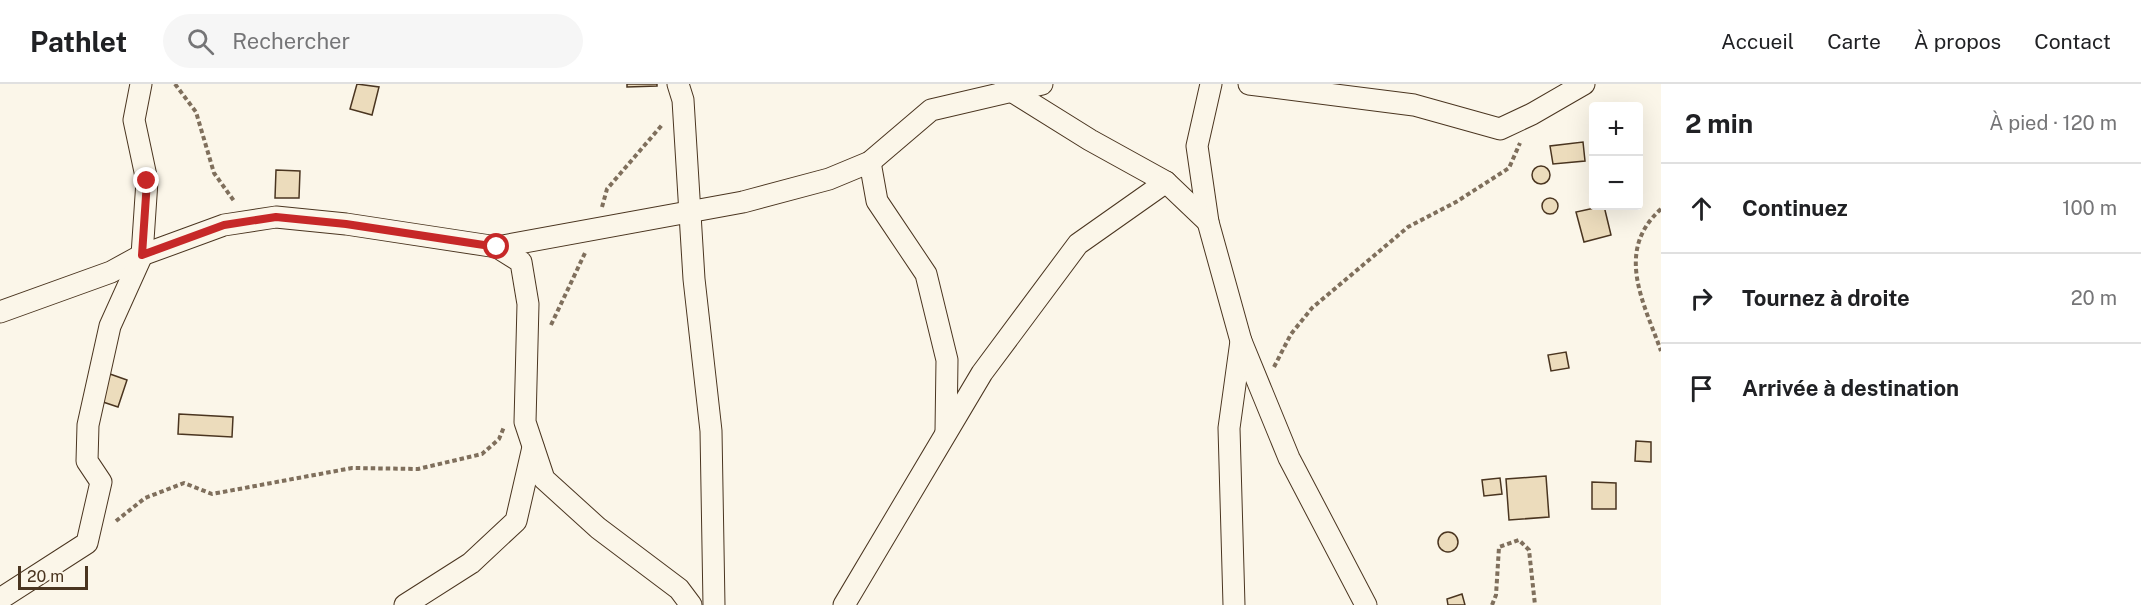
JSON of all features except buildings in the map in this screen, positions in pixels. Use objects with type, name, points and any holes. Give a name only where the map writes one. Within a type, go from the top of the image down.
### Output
[{"type":"street","points":[[0,599],[87,543],[101,482],[87,461],[88,425],[110,326],[142,255],[147,181],[134,120],[141,84]]},
{"type":"street","points":[[0,312],[111,272],[142,255],[224,225],[276,217],[346,224],[497,247],[743,202],[807,185],[870,162],[931,110],[1005,87],[1042,84]]},
{"type":"street","points":[[1212,84],[1197,146],[1208,222],[1241,341],[1289,458],[1366,605]]},
{"type":"street","points":[[1249,84],[1414,105],[1500,129],[1532,114],[1584,84]]},
{"type":"street","points":[[1005,87],[1166,182],[1208,222]]},
{"type":"street","points":[[681,92],[694,279],[711,431],[714,605]]},
{"type":"street","points":[[870,162],[877,201],[926,274],[947,360],[946,432]]},
{"type":"street","points":[[844,605],[982,373],[1078,244],[1166,182]]},
{"type":"street","points":[[497,247],[521,262],[528,304],[525,422],[544,479],[598,528],[679,589],[691,605]]},
{"type":"street","points":[[1234,605],[1229,428],[1241,341]]},
{"type":"street","points":[[405,605],[471,563],[516,521],[533,446]]},
{"type":"path","points":[[175,84],[196,112],[214,173],[235,204]]},
{"type":"path","points":[[546,335],[596,229],[607,189],[681,92]]},
{"type":"path","points":[[1262,392],[1291,334],[1312,308],[1408,227],[1456,202],[1509,168],[1532,114]]},
{"type":"path","points":[[1661,209],[1650,219],[1634,255],[1639,289],[1661,351]]},
{"type":"path","points":[[87,543],[145,498],[184,483],[212,494],[352,468],[418,469],[482,454],[499,439],[508,419]]},
{"type":"path","points":[[1492,605],[1496,595],[1499,547],[1518,540],[1529,550],[1535,605]]},
{"type":"route","points":[[147,181],[142,255],[224,225],[276,217],[346,224],[497,247]]}]
